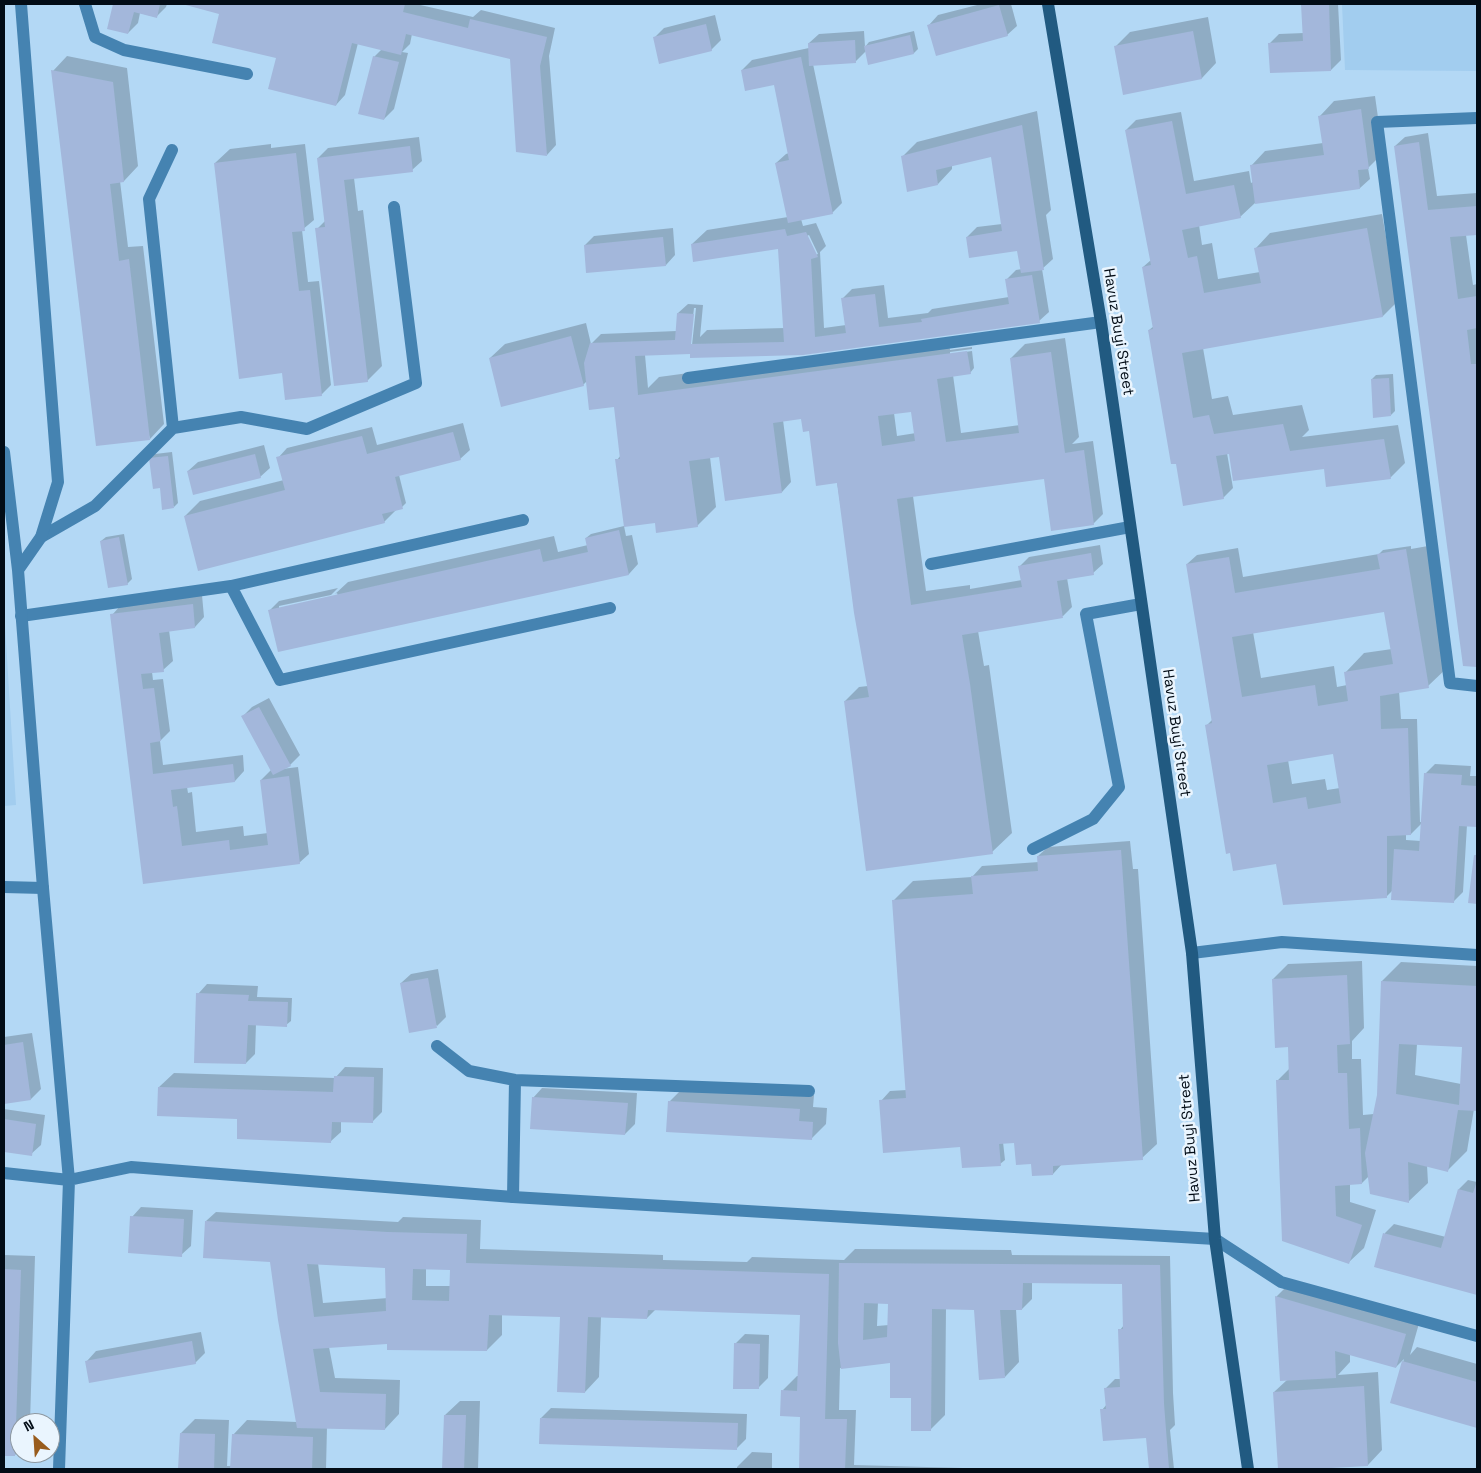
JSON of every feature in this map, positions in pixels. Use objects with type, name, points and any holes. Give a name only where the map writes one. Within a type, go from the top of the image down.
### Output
[{"type":"main road","name":"Havuz Buyi Street","points":[[1048,4],[1101,322],[1192,953],[1215,1239],[1248,1469]]},
{"type":"street","points":[[18,570],[41,537],[58,482],[21,4]]},
{"type":"street","points":[[85,4],[95,37],[124,50],[247,74]]},
{"type":"street","points":[[1477,118],[1377,122],[1450,683],[1477,686]]},
{"type":"street","points":[[172,150],[149,199],[172,428]]},
{"type":"street","points":[[41,537],[95,506],[172,428],[241,417],[307,429],[416,383],[394,207]]},
{"type":"street","points":[[688,378],[1101,322]]},
{"type":"street","points":[[4,452],[18,570],[43,888],[69,1180],[59,1469]]},
{"type":"street","points":[[21,616],[231,586],[523,520]]},
{"type":"street","points":[[931,564],[1130,527]]},
{"type":"street","points":[[231,586],[280,680],[610,608]]},
{"type":"street","points":[[1033,848],[1093,820],[1119,787],[1086,614],[1141,604]]},
{"type":"street","points":[[4,887],[43,888]]},
{"type":"street","points":[[1192,953],[1282,942],[1477,955]]},
{"type":"street","points":[[437,1046],[469,1071],[515,1080],[809,1091]]},
{"type":"street","points":[[513,1197],[515,1080]]},
{"type":"street","points":[[4,1173],[69,1180],[131,1167],[513,1197],[1215,1239],[1281,1282],[1477,1336]]},
{"type":"shaded area","points":[[1342,4],[1477,4],[1477,71],[1345,70]]},
{"type":"shaded area","points":[[4,609],[16,805],[4,806]]},
{"type":"building","points":[[113,4],[160,4],[157,18],[134,12],[128,34],[107,29]]},
{"type":"building","points":[[182,4],[405,4],[403,12],[468,28],[470,19],[547,37],[540,66],[547,156],[516,152],[510,59],[406,34],[401,55],[352,43],[336,106],[268,89],[276,58],[212,43],[219,14]]},
{"type":"building","points":[[1301,4],[1329,4],[1331,71],[1270,73],[1268,43],[1303,41]]},
{"type":"building","points":[[999,5],[1008,36],[936,56],[927,25]]},
{"type":"building","points":[[706,24],[712,51],[659,64],[653,37]]},
{"type":"building","points":[[1193,31],[1202,79],[1123,95],[1114,46]]},
{"type":"building","points":[[910,35],[914,54],[868,65],[864,46]]},
{"type":"building","points":[[855,40],[856,63],[809,66],[808,43]]},
{"type":"building","points":[[373,56],[399,62],[384,120],[358,114]]},
{"type":"building","points":[[801,57],[833,214],[788,223],[775,163],[789,160],[774,85],[745,91],[741,70]]},
{"type":"building","points":[[51,70],[113,82],[124,182],[110,184],[119,261],[129,259],[150,440],[96,446]]},
{"type":"building","points":[[1361,109],[1369,169],[1358,170],[1360,189],[1255,204],[1250,165],[1324,155],[1318,116]]},
{"type":"building","points":[[1172,121],[1186,194],[1234,185],[1241,218],[1182,230],[1188,258],[1197,256],[1204,293],[1261,283],[1254,248],[1367,228],[1383,317],[1182,353],[1193,418],[1209,415],[1214,434],[1283,424],[1290,451],[1384,439],[1391,479],[1326,487],[1324,469],[1233,481],[1229,454],[1216,456],[1224,499],[1183,506],[1176,464],[1171,464],[1148,330],[1153,329],[1142,267],[1151,265],[1125,130]]},
{"type":"building","points":[[1022,125],[1044,270],[1021,273],[1017,251],[969,258],[966,237],[1002,231],[991,157],[936,170],[938,185],[907,192],[901,156]]},
{"type":"building","points":[[1419,142],[1428,210],[1477,206],[1477,235],[1450,237],[1458,299],[1477,296],[1477,328],[1467,330],[1471,364],[1477,364],[1477,667],[1463,666],[1394,146]]},
{"type":"building","points":[[410,146],[413,172],[344,180],[368,382],[334,386],[315,228],[325,227],[317,158]]},
{"type":"building","points":[[296,153],[305,231],[292,232],[299,291],[310,290],[322,396],[285,400],[282,373],[239,379],[214,163]]},
{"type":"building","points":[[785,229],[787,236],[806,232],[818,257],[811,259],[815,337],[846,333],[841,298],[875,294],[879,327],[922,322],[921,319],[1009,304],[1005,279],[1032,275],[1040,323],[803,355],[690,358],[690,354],[635,356],[638,395],[967,351],[971,374],[937,379],[946,442],[1019,433],[1010,358],[1051,352],[1065,453],[1084,450],[1094,525],[1051,531],[1044,479],[897,499],[911,605],[1022,587],[1018,566],[1091,553],[1094,575],[1057,581],[1063,618],[962,635],[993,854],[866,871],[844,701],[869,697],[854,613],[837,483],[816,486],[809,431],[803,432],[801,419],[773,423],[782,493],[725,501],[719,457],[689,461],[698,527],[656,533],[655,523],[624,527],[615,459],[620,459],[614,407],[589,410],[584,363],[590,343],[675,340],[677,313],[694,314],[691,344],[784,342],[778,249],[693,262],[691,244]],"holes":[[[911,412],[915,441],[882,446],[878,416]]]},
{"type":"building","points":[[663,237],[666,266],[586,273],[584,245]]},
{"type":"building","points":[[571,336],[584,386],[501,407],[489,358]]},
{"type":"building","points":[[1389,378],[1391,416],[1373,418],[1371,379]]},
{"type":"building","points":[[453,432],[461,460],[395,477],[403,509],[382,514],[385,523],[198,571],[184,516],[285,490],[276,457],[362,436],[367,454]]},
{"type":"building","points":[[255,454],[261,478],[193,495],[187,471]]},
{"type":"building","points":[[168,456],[174,508],[162,510],[160,488],[153,489],[149,458]]},
{"type":"building","points":[[619,530],[629,575],[278,652],[268,610],[540,549],[543,562],[588,552],[585,538]]},
{"type":"building","points":[[119,537],[128,585],[108,588],[100,541]]},
{"type":"building","points":[[1406,549],[1429,688],[1380,696],[1381,729],[1408,728],[1411,835],[1387,836],[1387,898],[1283,905],[1276,864],[1233,871],[1230,853],[1226,854],[1205,725],[1212,723],[1186,564],[1229,557],[1235,593],[1380,569],[1377,554]],"holes":[[[1384,612],[1393,664],[1344,672],[1348,701],[1318,706],[1315,685],[1242,697],[1232,637]],[[1333,754],[1341,803],[1308,809],[1306,797],[1273,803],[1267,765]]]},
{"type":"building","points":[[193,604],[195,628],[159,633],[164,672],[141,674],[143,689],[154,688],[161,741],[150,743],[153,774],[233,764],[235,782],[171,790],[173,807],[177,806],[182,846],[229,840],[230,850],[268,845],[260,780],[289,776],[300,864],[143,884],[110,614]]},
{"type":"building","points":[[259,707],[291,766],[273,775],[241,716]]},
{"type":"building","points":[[1424,773],[1462,775],[1461,785],[1477,786],[1477,827],[1459,826],[1454,903],[1391,900],[1394,849],[1419,851]]},
{"type":"building","points":[[1121,850],[1143,1160],[1053,1166],[1053,1175],[1032,1176],[1031,1164],[1016,1165],[1014,1143],[999,1144],[1001,1166],[962,1168],[960,1147],[883,1153],[879,1100],[906,1098],[892,900],[973,894],[971,876],[1038,871],[1037,856]]},
{"type":"building","points":[[1474,855],[1477,856],[1477,904],[1468,903]]},
{"type":"building","points":[[1347,975],[1350,1044],[1337,1045],[1338,1073],[1347,1073],[1349,1129],[1360,1128],[1362,1184],[1335,1186],[1336,1216],[1362,1225],[1349,1264],[1282,1241],[1276,1080],[1289,1080],[1288,1047],[1275,1048],[1272,979]]},
{"type":"building","points":[[428,978],[437,1028],[409,1033],[400,983]]},
{"type":"building","points":[[1381,981],[1477,986],[1477,1111],[1458,1110],[1448,1172],[1408,1162],[1409,1203],[1370,1194],[1365,1153],[1377,1095]],"holes":[[[1399,1044],[1462,1047],[1459,1105],[1396,1094]]]},
{"type":"building","points":[[196,993],[249,995],[248,1001],[288,1002],[287,1027],[248,1025],[246,1064],[194,1063]]},
{"type":"building","points":[[23,1042],[31,1100],[4,1104],[4,1045]]},
{"type":"building","points":[[334,1076],[374,1077],[373,1123],[332,1122],[331,1143],[237,1139],[237,1119],[157,1116],[158,1087],[333,1092]]},
{"type":"building","points":[[532,1097],[628,1103],[625,1135],[530,1129]]},
{"type":"building","points":[[668,1101],[800,1109],[799,1121],[813,1122],[812,1140],[666,1132]]},
{"type":"building","points":[[4,1119],[36,1124],[32,1156],[4,1152]]},
{"type":"building","points":[[1477,1181],[1477,1295],[1374,1267],[1383,1233],[1441,1248],[1458,1189],[1473,1193]]},
{"type":"building","points":[[130,1216],[184,1219],[182,1257],[128,1253]]},
{"type":"building","points":[[205,1221],[387,1232],[467,1234],[466,1263],[829,1274],[825,1419],[847,1419],[845,1469],[799,1469],[800,1417],[780,1416],[781,1390],[797,1391],[800,1315],[648,1310],[647,1319],[588,1317],[585,1393],[557,1392],[560,1317],[489,1315],[487,1351],[387,1350],[387,1344],[313,1349],[320,1392],[386,1394],[385,1430],[297,1428],[270,1262],[203,1258]],"holes":[[[307,1264],[385,1268],[386,1311],[314,1317]],[[413,1269],[450,1270],[449,1301],[412,1300]]]},
{"type":"building","points":[[839,1263],[1160,1265],[1164,1404],[1169,1469],[1149,1469],[1146,1438],[1103,1441],[1100,1409],[1106,1409],[1104,1388],[1120,1387],[1118,1329],[1123,1329],[1122,1284],[1023,1283],[1022,1310],[1000,1310],[1005,1378],[979,1380],[974,1310],[932,1309],[931,1431],[911,1431],[911,1398],[890,1398],[890,1363],[841,1369],[838,1343]],"holes":[[[864,1303],[888,1304],[887,1337],[863,1340]]]},
{"type":"building","points":[[4,1269],[21,1270],[16,1413],[10,1413],[10,1456],[4,1456]]},
{"type":"building","points":[[1275,1296],[1406,1334],[1396,1368],[1335,1351],[1336,1378],[1280,1381]]},
{"type":"building","points":[[192,1341],[196,1364],[89,1383],[85,1361]]},
{"type":"building","points":[[734,1343],[760,1344],[759,1389],[733,1389]]},
{"type":"building","points":[[1402,1361],[1477,1382],[1477,1428],[1390,1403]]},
{"type":"building","points":[[1364,1386],[1368,1466],[1278,1469],[1273,1392]]},
{"type":"building","points":[[444,1415],[466,1415],[464,1469],[442,1469]]},
{"type":"building","points":[[540,1418],[738,1423],[737,1450],[539,1444]]},
{"type":"building","points":[[180,1433],[215,1434],[214,1469],[178,1469]]},
{"type":"building","points":[[232,1434],[313,1437],[312,1469],[230,1469]]}]
